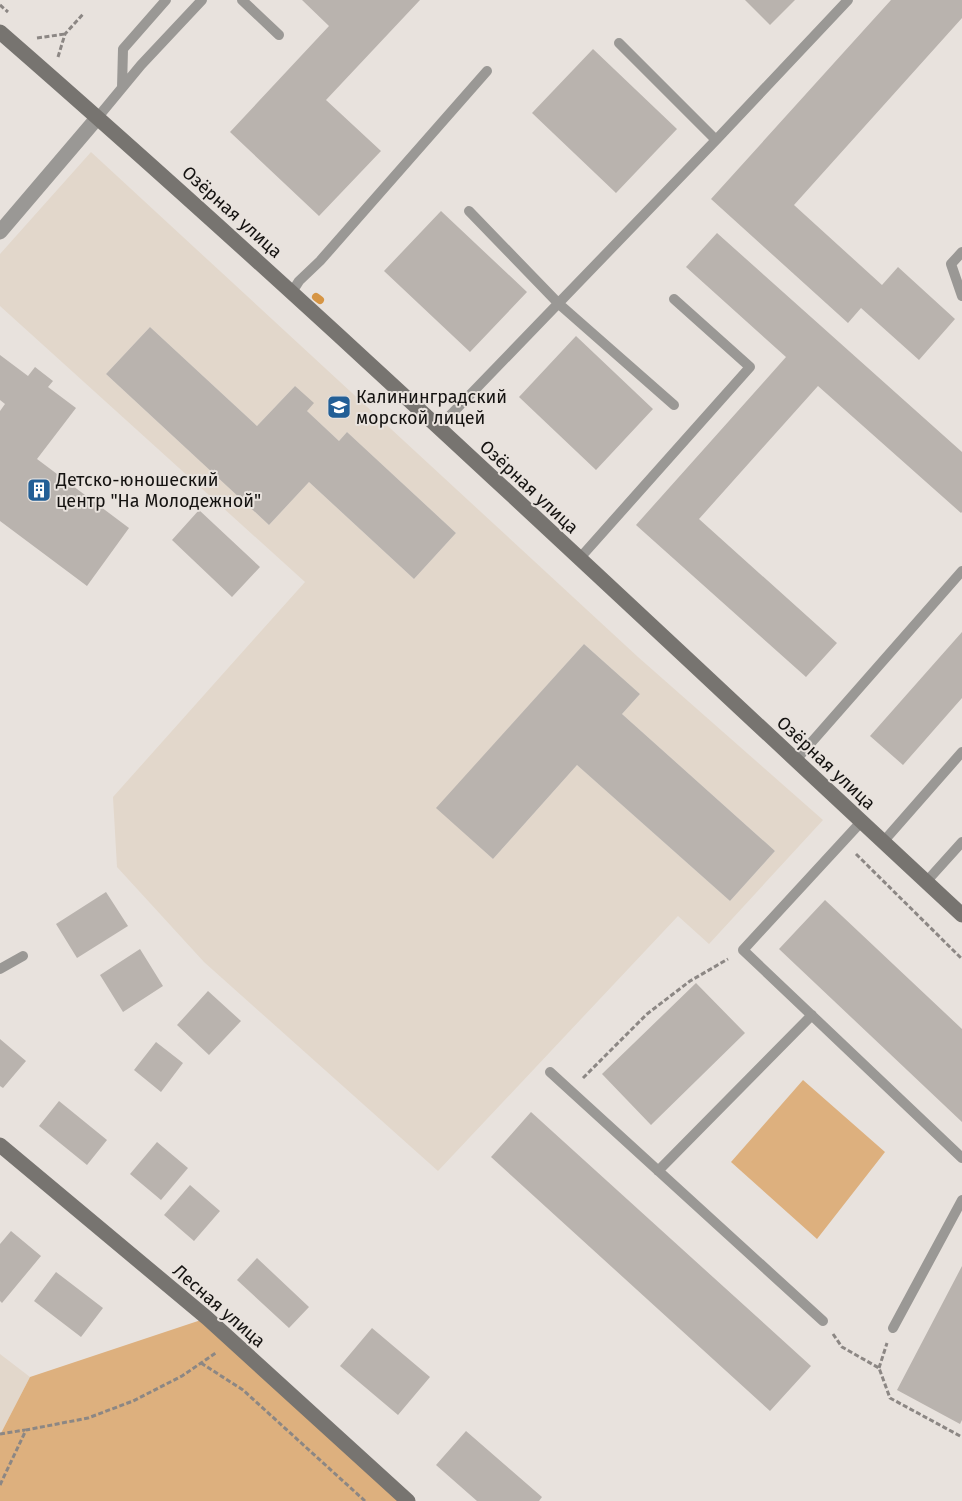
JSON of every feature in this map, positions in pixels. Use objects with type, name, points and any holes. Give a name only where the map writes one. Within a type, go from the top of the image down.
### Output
[{"type":"street","name":"Озёрная улица","points":[[0,32],[98,117],[292,292],[962,915]]},
{"type":"street","points":[[0,232],[98,117]]},
{"type":"street","name":"Лесная улица","points":[[0,1145],[207,1318],[408,1501]]},
{"type":"lane","points":[[122,88],[123,49],[166,0]]},
{"type":"lane","points":[[98,117],[202,0]]},
{"type":"lane","points":[[242,0],[279,35]]},
{"type":"lane","points":[[438,428],[559,304],[848,0]]},
{"type":"lane","points":[[619,43],[716,140]]},
{"type":"lane","points":[[292,292],[299,281],[320,261],[487,71]]},
{"type":"lane","points":[[470,212],[559,304],[674,405]]},
{"type":"lane","points":[[962,252],[951,264],[962,296]]},
{"type":"lane","points":[[579,559],[750,367],[674,299]]},
{"type":"lane","points":[[795,761],[962,571]]},
{"type":"lane","points":[[883,842],[962,752]]},
{"type":"lane","points":[[861,822],[743,950],[962,1158]]},
{"type":"lane","points":[[926,882],[962,842]]},
{"type":"lane","points":[[0,969],[22,956]]},
{"type":"lane","points":[[658,1171],[812,1015]]},
{"type":"lane","points":[[550,1072],[823,1321]]},
{"type":"lane","points":[[892,1328],[962,1200]]},
{"type":"path","points":[[58,58],[65,34],[84,13]]},
{"type":"path","points":[[37,38],[65,34]]},
{"type":"path","points":[[843,842],[962,959]]},
{"type":"path","points":[[570,1090],[646,1014],[690,981],[743,950]]},
{"type":"path","points":[[823,1321],[842,1347],[879,1368]]},
{"type":"path","points":[[892,1328],[879,1368],[890,1398],[962,1437]]},
{"type":"path","points":[[0,1434],[88,1418],[133,1401],[182,1376],[232,1341]]},
{"type":"path","points":[[201,1363],[243,1390],[365,1501]]},
{"type":"path","points":[[0,1485],[26,1430]]},
{"type":"shaded area","points":[[91,152],[638,657],[823,820],[709,944],[678,916],[438,1171],[204,962],[117,867],[113,797],[305,582],[0,306],[0,254]],"holes":[[[150,327],[257,426],[295,386],[307,411],[339,441],[347,432],[456,533],[414,579],[309,482],[269,525],[106,374]],[[584,644],[640,694],[622,714],[775,851],[730,901],[577,765],[493,859],[437,808]]]},
{"type":"shaded area","points":[[803,1080],[885,1152],[817,1239],[731,1162]]},
{"type":"shaded area","points":[[207,1318],[408,1501],[0,1501],[0,1435],[30,1377]]},
{"type":"shaded area","points":[[0,1354],[30,1377],[0,1435]]},
{"type":"building","points":[[302,0],[420,0],[326,100],[381,151],[319,216],[230,132],[329,26]]},
{"type":"building","points":[[745,0],[795,0],[770,25]]},
{"type":"building","points":[[891,0],[962,0],[962,18],[794,205],[882,285],[898,267],[955,319],[919,360],[861,308],[848,323],[711,199]]},
{"type":"building","points":[[593,49],[677,129],[616,193],[532,113]]},
{"type":"building","points":[[441,211],[527,292],[470,352],[384,271]]},
{"type":"building","points":[[717,233],[962,452],[961,513],[818,386],[699,519],[837,643],[806,677],[636,525],[786,357],[686,267]]},
{"type":"building","points":[[150,327],[257,426],[295,386],[314,403],[307,411],[339,441],[347,432],[456,533],[414,579],[309,482],[269,525],[106,374]]},
{"type":"building","points":[[576,336],[653,409],[596,470],[519,397]]},
{"type":"building","name":"Детско-юношеский центр \"На Молодежной\"","points":[[0,355],[28,376],[35,367],[53,381],[48,387],[76,408],[37,459],[129,528],[87,586],[0,521],[0,411],[5,404],[0,400]]},
{"type":"building","points":[[199,510],[260,567],[232,597],[172,540]]},
{"type":"building","points":[[962,632],[962,698],[903,765],[870,736]]},
{"type":"building","points":[[584,644],[640,694],[622,714],[775,851],[730,901],[577,765],[493,859],[436,808]]},
{"type":"building","points":[[106,892],[128,926],[77,958],[56,924]]},
{"type":"building","points":[[825,900],[962,1029],[962,1122],[779,949]]},
{"type":"building","points":[[140,949],[163,986],[123,1012],[100,975]]},
{"type":"building","points":[[696,983],[745,1033],[651,1125],[602,1074]]},
{"type":"building","points":[[208,991],[241,1021],[209,1055],[177,1025]]},
{"type":"building","points":[[0,1039],[26,1061],[3,1088],[0,1086]]},
{"type":"building","points":[[156,1042],[183,1063],[161,1092],[134,1070]]},
{"type":"building","points":[[59,1101],[107,1140],[87,1165],[39,1126]]},
{"type":"building","points":[[531,1112],[811,1366],[770,1411],[491,1157]]},
{"type":"building","points":[[157,1142],[188,1168],[161,1200],[130,1174]]},
{"type":"building","points":[[190,1185],[220,1211],[194,1241],[164,1215]]},
{"type":"building","points":[[11,1231],[41,1256],[2,1303],[0,1301],[0,1244]]},
{"type":"building","points":[[257,1258],[309,1307],[289,1328],[237,1280]]},
{"type":"building","points":[[962,1266],[962,1420],[960,1424],[897,1390]]},
{"type":"building","points":[[56,1272],[103,1308],[81,1337],[34,1301]]},
{"type":"building","points":[[372,1328],[430,1377],[398,1415],[340,1366]]},
{"type":"building","points":[[466,1431],[542,1497],[539,1501],[477,1501],[436,1465]]},
{"type":"waterway","points":[[316,297],[320,300]]},
{"type":"place","name":"Калининградский морской лицей","points":[[339,407]]},
{"type":"place","name":"Детско-юношеский центр \"На Молодежной\"","points":[[39,490]]}]
